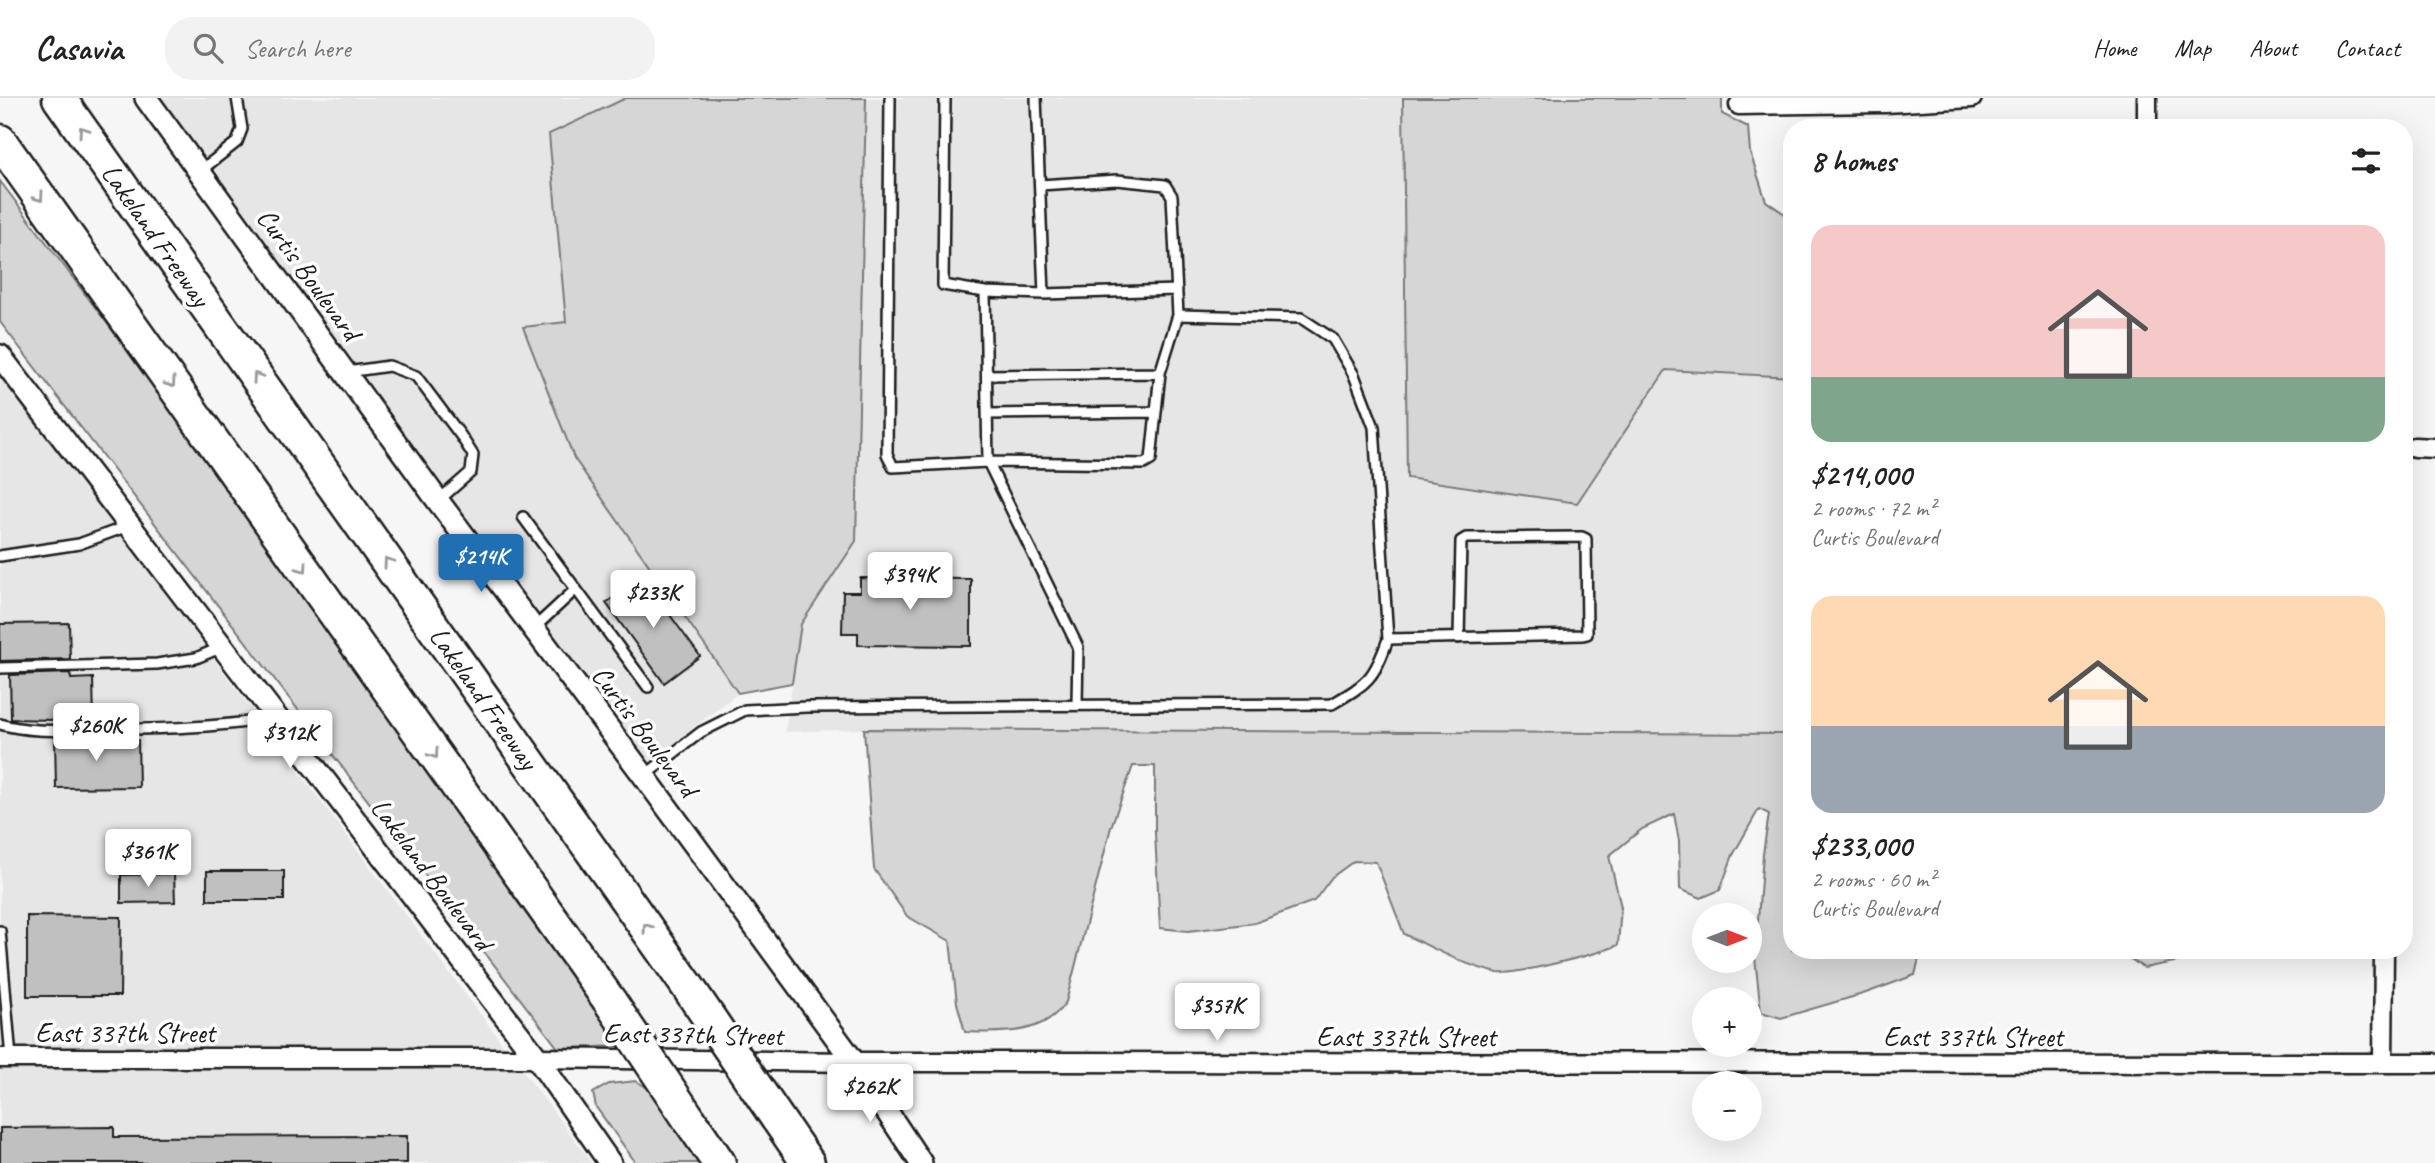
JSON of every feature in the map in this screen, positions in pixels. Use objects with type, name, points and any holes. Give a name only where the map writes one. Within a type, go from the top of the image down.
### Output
[{"type":"highway","name":"Lakeland Freeway","points":[[59,98],[686,984],[808,1163]]},
{"type":"highway","points":[[0,141],[611,1003],[719,1163]]},
{"type":"street","name":"Curtis Boulevard","points":[[146,98],[438,501],[854,1062],[921,1163]]},
{"type":"street","points":[[1739,105],[1885,103],[1972,98]]},
{"type":"street","points":[[2147,98],[2147,119]]},
{"type":"street","name":"Lakeland Boulevard","points":[[0,356],[537,1058],[610,1163]]},
{"type":"street","points":[[2414,447],[2435,448]]},
{"type":"street","points":[[2383,1063],[2384,959]]},
{"type":"street","name":"East 337th Street","points":[[5,1058],[537,1058],[854,1062],[2435,1063]]},
{"type":"lane","points":[[200,171],[237,142],[242,129],[237,98]]},
{"type":"lane","points":[[890,98],[887,454],[893,467],[988,462],[1144,464],[1151,460],[1160,373],[1178,315],[1172,196],[1165,186],[1117,180],[1040,185]]},
{"type":"lane","points":[[944,98],[943,285],[985,292],[1044,294],[1177,290]]},
{"type":"lane","points":[[1036,98],[1044,294]]},
{"type":"lane","points":[[985,292],[988,462],[1078,647],[1077,705]]},
{"type":"lane","points":[[644,776],[701,732],[745,710],[807,707],[1332,704],[1361,687],[1377,669],[1388,639],[1374,427],[1354,375],[1333,339],[1300,318],[1178,315]]},
{"type":"lane","points":[[345,372],[389,366],[416,376],[461,436],[473,455],[471,472],[438,501]]},
{"type":"lane","points":[[987,375],[1160,373]]},
{"type":"lane","points":[[987,414],[1156,412]]},
{"type":"lane","points":[[523,517],[648,687]]},
{"type":"lane","points":[[0,556],[79,544],[130,526]]},
{"type":"lane","points":[[1388,639],[1459,638],[1587,634],[1586,539],[1466,538],[1461,541],[1459,638]]},
{"type":"lane","points":[[533,628],[576,589]]},
{"type":"lane","points":[[0,668],[157,664],[196,658],[222,647]]},
{"type":"lane","points":[[0,724],[27,730],[160,729],[277,718]]},
{"type":"lane","points":[[0,931],[5,1058]]},
{"type":"shaded area","points":[[155,98],[626,98],[549,134],[566,322],[524,327],[574,458],[738,693],[646,765]]},
{"type":"shaded area","points":[[626,98],[866,98],[856,541],[801,624],[792,683],[738,693],[574,458],[523,327],[566,322],[549,134]]},
{"type":"shaded area","points":[[866,98],[1403,98],[1407,477],[1577,503],[1666,370],[1783,376],[1783,734],[864,729],[785,732],[801,624],[856,541]]},
{"type":"shaded area","points":[[1403,98],[1722,98],[1722,114],[1748,127],[1750,152],[1766,201],[1783,213],[1783,376],[1666,370],[1577,503],[1407,478]]},
{"type":"shaded area","points":[[0,181],[238,497],[626,1046],[558,1048],[0,322]]},
{"type":"shaded area","points":[[0,378],[86,488],[592,1163],[0,1163]]},
{"type":"shaded area","points":[[864,729],[1783,734],[1783,959],[1919,959],[1915,975],[1866,993],[1781,1018],[1762,1012],[1762,987],[1758,987],[1757,973],[1762,973],[1762,903],[1759,903],[1769,814],[1759,809],[1733,855],[1720,890],[1701,898],[1680,889],[1679,841],[1674,814],[1642,829],[1609,856],[1621,907],[1618,945],[1539,967],[1498,973],[1462,962],[1404,934],[1376,862],[1354,861],[1332,877],[1314,901],[1255,923],[1188,931],[1160,928],[1155,766],[1133,766],[1111,827],[1066,1002],[1046,1021],[1034,1027],[1007,1032],[965,1032],[957,1003],[950,941],[907,916],[874,869]]},
{"type":"shaded area","points":[[2130,959],[2181,959],[2179,961],[2144,968]]},
{"type":"shaded area","points":[[636,1081],[656,1093],[704,1163],[636,1163],[596,1107],[593,1093],[609,1084]]},
{"type":"building","points":[[642,577],[700,656],[664,683],[606,603]]},
{"type":"building","points":[[860,578],[971,579],[971,646],[858,645],[858,633],[842,633],[843,592],[860,592]]},
{"type":"building","points":[[69,623],[70,659],[0,661],[0,624]]},
{"type":"building","points":[[70,673],[71,679],[93,678],[94,723],[11,719],[10,675]]},
{"type":"building","points":[[55,737],[94,737],[94,741],[138,740],[139,787],[56,788]]},
{"type":"building","points":[[207,871],[284,871],[284,900],[207,900]]},
{"type":"building","points":[[174,874],[175,902],[121,903],[121,875]]},
{"type":"building","points":[[27,916],[121,917],[120,996],[27,996]]},
{"type":"building","points":[[114,1127],[114,1137],[407,1136],[407,1163],[0,1163],[0,1128]]}]
